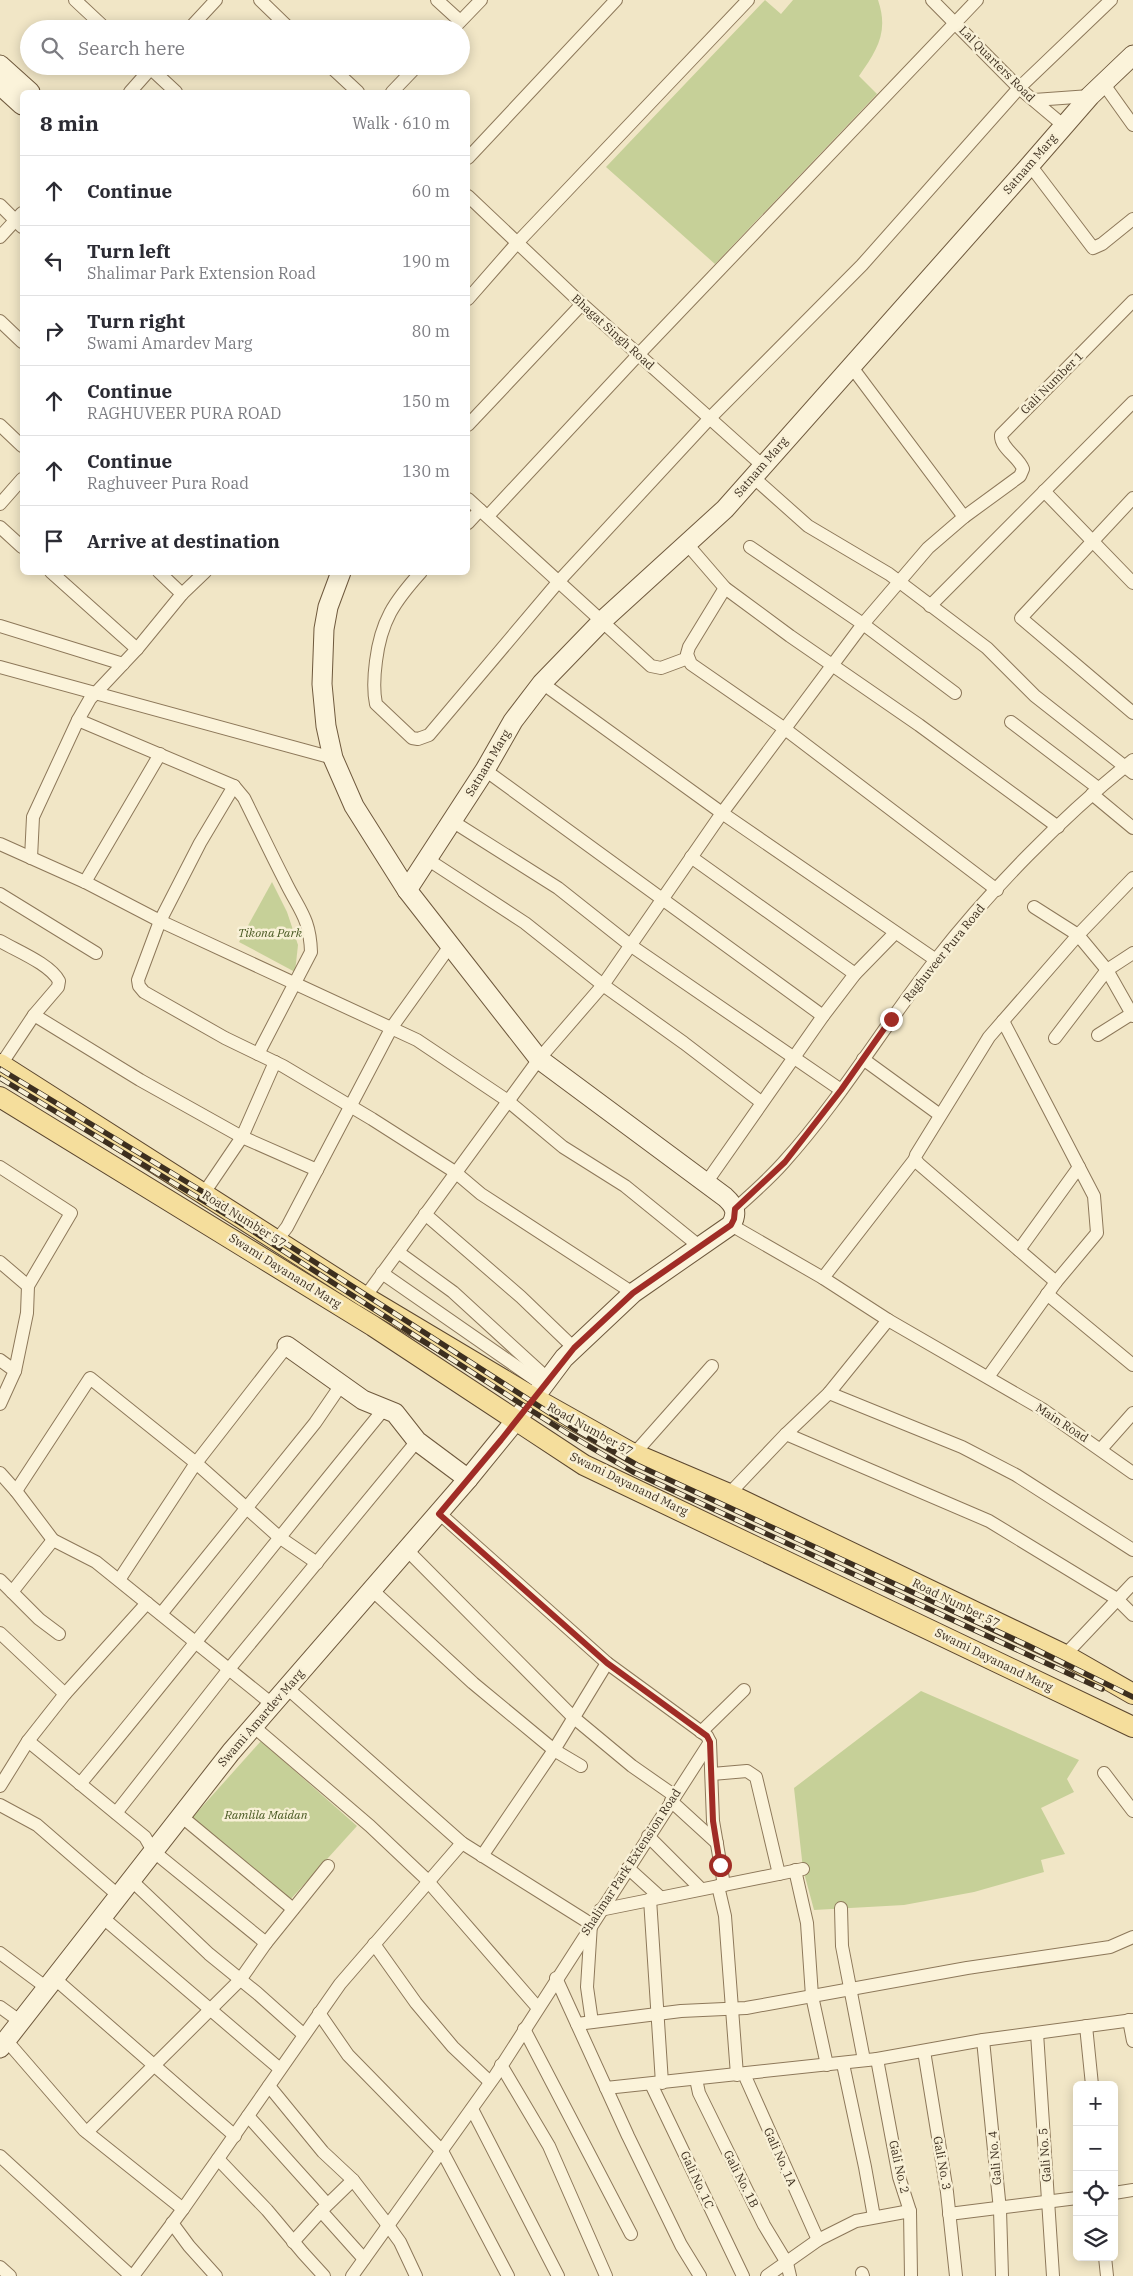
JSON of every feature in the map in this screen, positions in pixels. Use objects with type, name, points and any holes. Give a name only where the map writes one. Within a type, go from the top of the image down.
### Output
[{"type":"main road","name":"Road Number 57","points":[[0,1065],[365,1297],[542,1387],[634,1454],[729,1494],[1065,1655],[1133,1694]]},
{"type":"main road","name":"Swami Dayanand Marg","points":[[0,1097],[365,1321],[584,1465],[1133,1727]]},
{"type":"street","points":[[75,0],[96,20]]},
{"type":"street","points":[[197,20],[216,0]]},
{"type":"street","points":[[260,0],[281,20]]},
{"type":"street","points":[[437,0],[453,20]]},
{"type":"street","points":[[462,20],[481,0]]},
{"type":"street","points":[[470,156],[616,0]]},
{"type":"street","points":[[470,297],[517,243],[748,0]]},
{"type":"street","name":"Lal Quarters Road","points":[[932,0],[1019,88],[1063,125]]},
{"type":"street","points":[[470,522],[484,513],[638,355],[977,0]]},
{"type":"street","points":[[418,575],[404,591],[382,627],[374,672],[376,704],[412,738],[418,739],[430,735],[559,581],[710,418],[862,265],[1019,88],[1111,0]]},
{"type":"street","name":"Satnam Marg","points":[[407,890],[485,770],[513,721],[542,683],[602,621],[725,509],[1030,165],[1063,125],[1133,55]]},
{"type":"street","points":[[0,65],[28,90]]},
{"type":"street","points":[[132,90],[144,75]]},
{"type":"street","points":[[158,75],[174,90]]},
{"type":"street","points":[[340,75],[356,90]]},
{"type":"street","points":[[394,90],[408,75]]},
{"type":"street","points":[[0,84],[20,103]]},
{"type":"street","points":[[1034,100],[1097,89],[1133,125]]},
{"type":"street","points":[[1030,165],[1093,248],[1102,244],[1133,219]]},
{"type":"street","name":"Bhagat Singh Road","points":[[470,198],[582,304],[710,418],[808,526],[898,581],[987,648],[1035,696],[1130,766]]},
{"type":"street","points":[[0,205],[20,220],[0,237]]},
{"type":"street","name":"Gali Number 1","points":[[964,517],[1020,476],[1024,469],[1021,463],[1003,444],[1001,435],[1133,301]]},
{"type":"street","points":[[470,423],[582,304]]},
{"type":"street","points":[[0,321],[20,340]]},
{"type":"street","points":[[365,1297],[539,1059],[603,986],[722,813],[832,664],[898,581],[928,548],[964,517],[851,366]]},
{"type":"street","points":[[930,606],[1133,402]]},
{"type":"street","points":[[0,426],[20,444]]},
{"type":"street","points":[[0,504],[20,481]]},
{"type":"street","points":[[1044,491],[1133,583]]},
{"type":"street","points":[[1133,498],[1020,618],[1133,713]]},
{"type":"street","points":[[470,501],[651,666],[661,668],[688,658]]},
{"type":"street","points":[[0,526],[20,545]]},
{"type":"street","points":[[687,544],[726,588],[920,725],[1058,827]]},
{"type":"street","points":[[750,548],[863,624],[955,693]]},
{"type":"street","points":[[54,575],[137,649]]},
{"type":"street","points":[[162,575],[182,594]]},
{"type":"street","points":[[31,858],[33,817],[78,720],[96,692],[137,649],[182,594],[202,575]]},
{"type":"street","points":[[340,575],[328,607],[321,660],[326,726],[334,758],[354,806],[407,890],[539,1059],[725,1197],[733,1217],[699,1246],[633,1293],[574,1348],[542,1387]]},
{"type":"street","points":[[726,588],[689,647],[687,654],[691,664],[785,729],[997,890]]},
{"type":"street","points":[[0,626],[122,664]]},
{"type":"street","points":[[2,672],[96,692],[334,758]]},
{"type":"street","points":[[542,683],[722,813],[936,960]]},
{"type":"street","points":[[78,720],[234,786],[244,798],[287,885],[305,916],[311,933],[311,952],[258,1054]]},
{"type":"street","points":[[1011,722],[1095,791],[1133,828]]},
{"type":"street","points":[[85,882],[160,754]]},
{"type":"street","name":"Raghuveer Pura Road","points":[[733,1217],[785,1162],[841,1090],[936,960],[997,890],[1095,791],[1130,766]]},
{"type":"street","points":[[485,770],[612,863],[664,898],[823,1016]]},
{"type":"street","points":[[234,786],[200,843],[160,921],[138,980],[139,986],[144,992],[225,1038],[275,1062],[350,1106],[455,1172],[481,1194],[633,1293]]},
{"type":"street","points":[[452,821],[558,888],[630,945],[841,1090]]},
{"type":"street","points":[[0,844],[85,882],[160,921],[296,983],[369,1019],[392,1027],[416,1040],[508,1100],[563,1147],[625,1186],[699,1246]]},
{"type":"street","points":[[691,857],[855,974]]},
{"type":"street","points":[[427,859],[525,923],[603,986],[684,1043],[761,1102]]},
{"type":"street","points":[[823,1278],[915,1159],[989,1037],[1078,935],[1133,878]]},
{"type":"street","points":[[0,894],[96,953]]},
{"type":"street","points":[[1034,907],[1078,935],[1107,970],[1133,1014],[1098,1035]]},
{"type":"street","points":[[706,1182],[823,1016],[855,974],[895,933]]},
{"type":"street","points":[[0,941],[45,967],[56,975],[60,981],[58,987],[34,1015],[0,1065]]},
{"type":"street","points":[[278,1240],[287,1227],[392,1027],[450,946]]},
{"type":"street","points":[[1055,1038],[1107,970],[1133,953]]},
{"type":"street","points":[[34,1015],[140,1080],[242,1137],[317,1170]]},
{"type":"street","points":[[988,1377],[1056,1282],[1097,1233],[1094,1196],[1003,1021]]},
{"type":"street","points":[[863,1059],[940,1115]]},
{"type":"street","points":[[204,1193],[242,1137],[275,1062]]},
{"type":"street","points":[[915,1159],[1056,1282]]},
{"type":"street","points":[[0,1167],[71,1213],[28,1286],[27,1313],[15,1371],[0,1404]]},
{"type":"street","points":[[1019,1250],[1079,1167]]},
{"type":"street","points":[[426,1214],[522,1297],[574,1348]]},
{"type":"street","name":"Main Road","points":[[733,1217],[888,1320],[1042,1409],[1133,1473]]},
{"type":"street","points":[[398,1252],[453,1292],[542,1387]]},
{"type":"street","points":[[0,1262],[28,1286]]},
{"type":"street","points":[[382,1273],[542,1387]]},
{"type":"street","points":[[1047,1294],[1133,1365]]},
{"type":"street","points":[[729,1494],[786,1434],[829,1393],[888,1320]]},
{"type":"street","points":[[119,1580],[196,1463],[287,1346],[363,1400],[395,1413],[417,1441],[468,1479]]},
{"type":"street","points":[[0,1360],[15,1371]]},
{"type":"street","points":[[634,1454],[712,1366]]},
{"type":"street","points":[[16,1491],[90,1378],[196,1463],[279,1537],[317,1563]]},
{"type":"street","points":[[161,1614],[315,1423],[341,1385]]},
{"type":"street","name":"Swami Amardev Marg","points":[[3,2044],[253,1726],[439,1514],[501,1440],[542,1387]]},
{"type":"street","points":[[829,1393],[962,1447],[1016,1476],[1133,1550]]},
{"type":"street","points":[[80,1784],[197,1643],[279,1537],[384,1409]]},
{"type":"street","points":[[1101,1449],[1133,1413]]},
{"type":"street","points":[[786,1434],[989,1521],[1117,1599],[1133,1615]]},
{"type":"street","points":[[116,1813],[229,1669],[417,1441]]},
{"type":"street","points":[[0,1473],[53,1540],[96,1562],[272,1704]]},
{"type":"street","points":[[439,1514],[607,1663],[701,1732],[710,1742]]},
{"type":"street","points":[[12,1592],[53,1540]]},
{"type":"street","points":[[407,1550],[573,1717],[673,1798],[717,1843]]},
{"type":"street","points":[[0,1580],[39,1619],[59,1634]]},
{"type":"street","points":[[1065,1655],[1133,1583]]},
{"type":"street","points":[[372,1590],[473,1683],[554,1750],[581,1766]]},
{"type":"street","points":[[0,1786],[28,1741],[65,1694],[147,1603]]},
{"type":"street","points":[[0,1633],[65,1694]]},
{"type":"street","points":[[482,1856],[554,1750],[607,1663]]},
{"type":"street","points":[[286,1688],[462,1843],[591,1924],[587,1987],[592,2022]]},
{"type":"street","points":[[701,1732],[744,1690]]},
{"type":"street","points":[[253,1726],[370,1826],[428,1882],[538,2008]]},
{"type":"street","points":[[28,1741],[145,1837],[153,1851],[266,1944]]},
{"type":"street","name":"Shalimar Park Extension Road","points":[[352,2276],[387,2224],[472,2109],[501,2066],[710,1742]]},
{"type":"street","name":"Gali No. 1A","points":[[710,1742],[713,1821],[725,1916],[730,2009],[740,2074],[818,2240]]},
{"type":"street","points":[[712,1774],[747,1771],[756,1778],[779,1874]]},
{"type":"street","points":[[1104,1773],[1133,1811]]},
{"type":"street","points":[[0,1805],[37,1825],[119,1896]]},
{"type":"street","points":[[181,1816],[293,1909]]},
{"type":"street","points":[[648,1836],[701,1889]]},
{"type":"street","points":[[0,2156],[132,2276],[235,2136],[340,1984],[462,1843]]},
{"type":"street","points":[[87,2132],[212,2010],[240,1980],[328,1866]]},
{"type":"street","points":[[628,1868],[655,1898],[657,2083]]},
{"type":"street","points":[[600,1910],[799,1870],[807,1923],[812,1996],[827,2065]]},
{"type":"street","points":[[131,1880],[209,1954],[258,1993],[304,2035]]},
{"type":"street","points":[[841,1908],[842,1946],[864,2060]]},
{"type":"street","points":[[102,1917],[280,2069]]},
{"type":"street","points":[[577,2024],[657,2014],[746,2008],[967,1968],[1110,1947],[1133,1936]]},
{"type":"street","points":[[374,1944],[453,2047],[490,2082]]},
{"type":"street","points":[[0,1953],[51,1983],[154,2065],[235,2136]]},
{"type":"street","points":[[556,1978],[681,2245],[700,2276]]},
{"type":"street","points":[[0,2007],[21,2022]]},
{"type":"street","points":[[319,2013],[348,2055],[442,2150],[508,2276]]},
{"type":"street","points":[[606,2088],[843,2064],[983,2040],[1131,2020],[1133,2041]]},
{"type":"street","points":[[1086,2026],[1091,2081]]},
{"type":"street","points":[[524,2029],[631,2234]]},
{"type":"street","name":"Gali No. 5","points":[[1036,2033],[1053,2276]]},
{"type":"street","name":"Gali No. 4","points":[[983,2040],[1000,2210],[1002,2276]]},
{"type":"street","points":[[3,2044],[87,2132],[183,2209]]},
{"type":"street","name":"Gali No. 3","points":[[924,2051],[949,2214],[956,2276]]},
{"type":"street","name":"Gali No. 2","points":[[877,2059],[899,2177],[910,2211],[911,2276]]},
{"type":"street","points":[[843,2064],[857,2123],[874,2217]]},
{"type":"street","points":[[501,2066],[549,2146],[606,2276]]},
{"type":"street","name":"Gali No. 1B","points":[[696,2080],[699,2093],[764,2225],[787,2263],[790,2276]]},
{"type":"street","name":"Gali No. 1C","points":[[657,2083],[743,2276]]},
{"type":"street","points":[[268,2086],[323,2152],[353,2180],[400,2242],[416,2276]]},
{"type":"street","points":[[472,2109],[558,2276]]},
{"type":"street","points":[[248,2116],[324,2207],[364,2259]]},
{"type":"street","points":[[218,2159],[261,2203],[324,2276]]},
{"type":"street","points":[[293,2242],[324,2207],[353,2180]]},
{"type":"street","points":[[1118,2192],[1133,2190]]},
{"type":"street","points":[[949,2214],[1000,2210],[1073,2199]]},
{"type":"street","points":[[767,2276],[818,2240],[856,2221],[910,2211]]},
{"type":"street","points":[[172,2223],[189,2246],[216,2276]]},
{"type":"street","points":[[1105,2261],[1107,2276]]},
{"type":"street","points":[[0,2267],[10,2276]]},
{"type":"green space","points":[[765,0],[781,14],[793,0],[878,0],[881,11],[882,31],[876,49],[859,76],[877,94],[715,264],[606,167]]},
{"type":"green space","name":"Tikona Park","points":[[272,882],[287,912],[298,945],[295,972],[239,942]]},
{"type":"green space","points":[[921,1691],[1079,1760],[1067,1779],[1074,1792],[1041,1808],[1065,1854],[1041,1860],[1044,1872],[974,1892],[904,1905],[814,1910],[803,1869],[794,1788]]},
{"type":"green space","name":"Ramlila Maidan","points":[[261,1741],[357,1826],[289,1901],[192,1818]]},
{"type":"railway","points":[[0,1069],[243,1216],[573,1428],[637,1465],[1027,1645],[1133,1697]]},
{"type":"railway","points":[[0,1078],[240,1223],[568,1434],[633,1472],[1102,1689]]},
{"type":"route","points":[[720,1865],[713,1821],[712,1762],[710,1742],[707,1736],[607,1663],[439,1514],[574,1348],[633,1293],[731,1225],[736,1214],[735,1209],[785,1162],[841,1090],[891,1019]]}]
